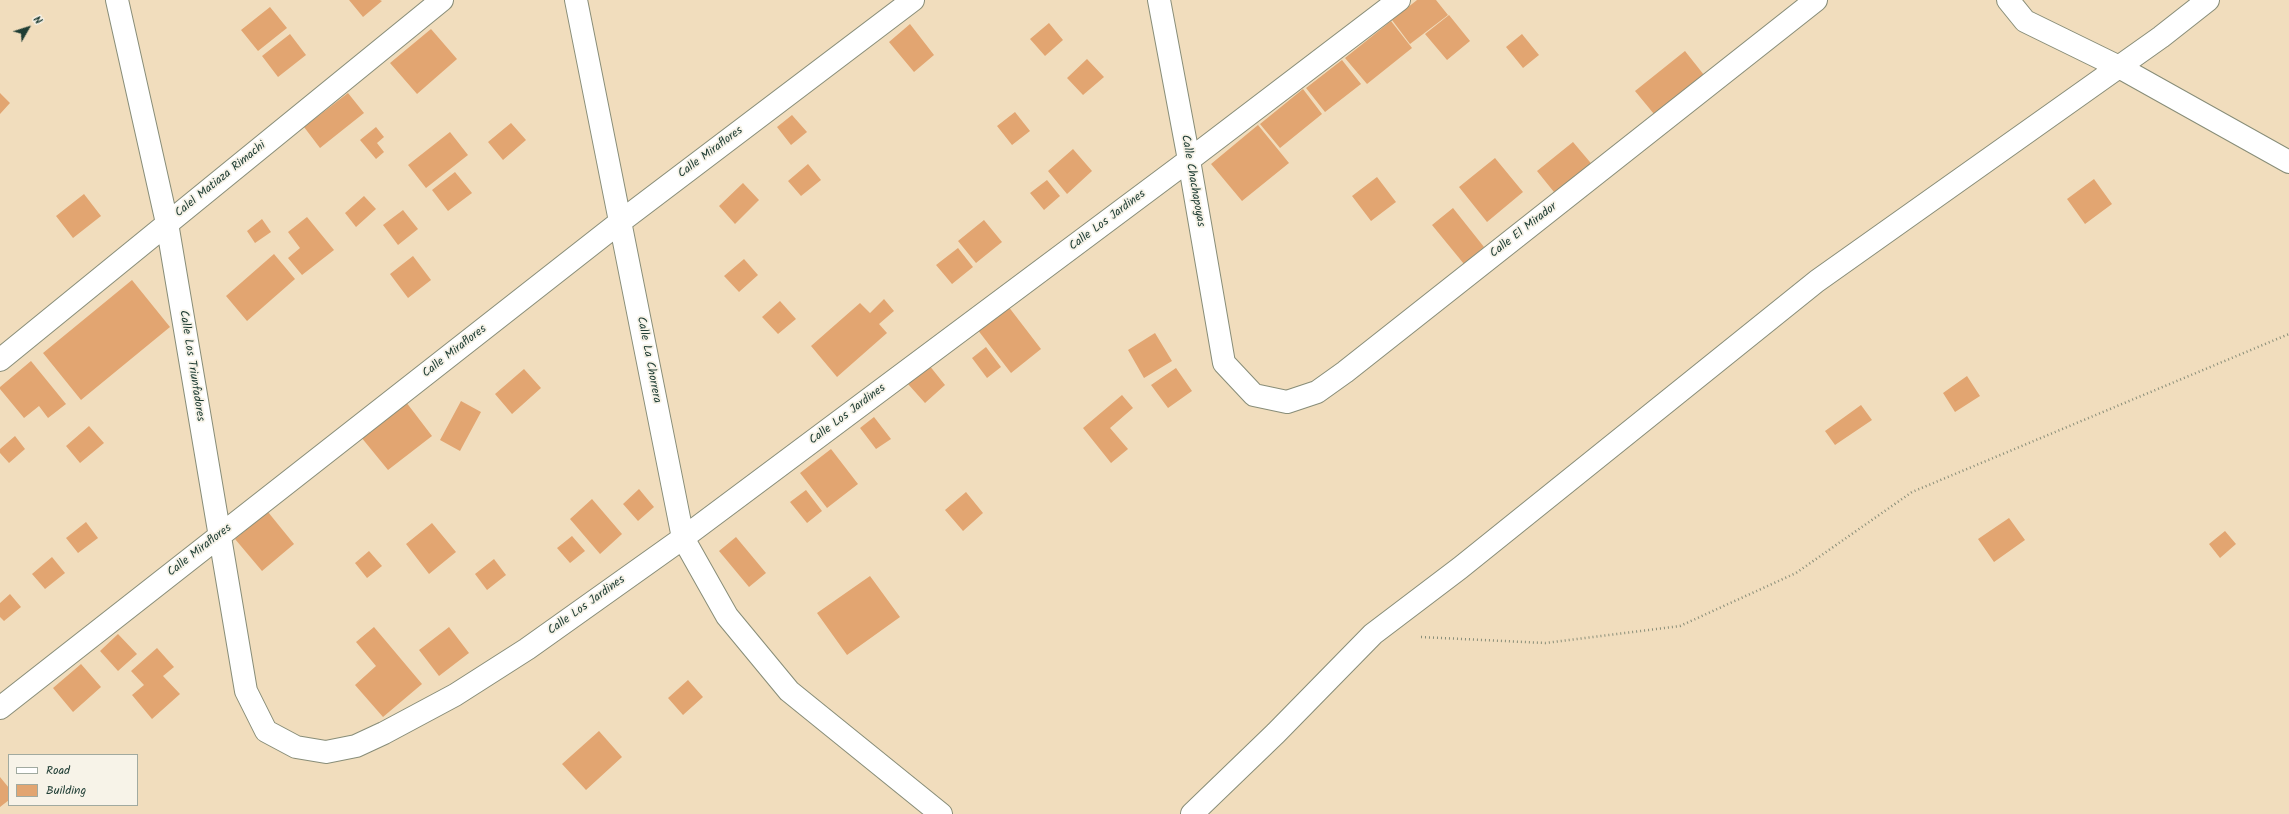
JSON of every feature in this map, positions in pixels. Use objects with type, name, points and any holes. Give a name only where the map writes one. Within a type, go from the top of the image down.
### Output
[{"type":"street","name":"Calle Los Triunfadores","points":[[117,0],[167,223],[246,691],[266,731]]},
{"type":"street","name":"Calel Matiaza Rimachi","points":[[0,360],[442,0]]},
{"type":"street","name":"Calle La Chorrera","points":[[576,0],[683,538],[727,616],[789,690],[941,814]]},
{"type":"street","name":"Calle Miraflores","points":[[0,708],[620,222],[913,0]]},
{"type":"street","name":"Calle Chachapoyas","points":[[1158,0],[1189,160],[1224,363]]},
{"type":"street","name":"Calle Los Jardines","points":[[266,731],[296,748],[326,752],[356,746],[384,734],[455,695],[527,649],[683,538],[1189,160],[1399,0]]},
{"type":"street","name":"Calle El Mirador","points":[[1224,363],[1254,396],[1287,402],[1317,392],[1816,0]]},
{"type":"street","points":[[2008,0],[2024,21],[2119,67],[2289,162]]},
{"type":"street","points":[[1192,814],[1271,738],[1373,634],[1460,568],[1817,282],[2119,67],[2208,0]]},
{"type":"path","points":[[1420,636],[1545,643],[1680,626],[1796,573],[1912,492],[2289,334]]},
{"type":"building","points":[[349,0],[380,0],[382,1],[363,17]]},
{"type":"building","points":[[1417,0],[1436,0],[1448,15],[1410,44],[1392,20]]},
{"type":"building","points":[[270,7],[287,28],[258,51],[241,30]]},
{"type":"building","points":[[1449,15],[1470,41],[1447,60],[1425,34]]},
{"type":"building","points":[[1391,21],[1412,48],[1367,84],[1345,58]]},
{"type":"building","points":[[1049,23],[1063,40],[1045,56],[1030,39]]},
{"type":"building","points":[[910,24],[934,55],[914,72],[889,42]]},
{"type":"building","points":[[431,29],[457,59],[417,94],[390,63]]},
{"type":"building","points":[[290,34],[306,55],[278,77],[262,56]]},
{"type":"building","points":[[1522,34],[1539,55],[1523,68],[1506,47]]},
{"type":"building","points":[[1685,51],[1704,75],[1654,114],[1635,91]]},
{"type":"building","points":[[1087,59],[1104,77],[1083,95],[1067,78]]},
{"type":"building","points":[[1342,60],[1361,84],[1325,112],[1306,88]]},
{"type":"building","points":[[1303,89],[1322,114],[1280,148],[1260,124]]},
{"type":"building","points":[[0,93],[10,103],[0,114]]},
{"type":"building","points":[[348,93],[364,113],[320,148],[304,127]]},
{"type":"building","points":[[1015,112],[1030,131],[1012,145],[997,126]]},
{"type":"building","points":[[792,115],[807,132],[791,145],[777,127]]},
{"type":"building","points":[[511,123],[526,140],[503,160],[488,142]]},
{"type":"building","points":[[1258,125],[1289,163],[1242,201],[1211,164]]},
{"type":"building","points":[[376,127],[384,137],[377,143],[384,152],[376,159],[360,140]]},
{"type":"building","points":[[450,132],[468,155],[426,188],[408,165]]},
{"type":"building","points":[[1573,142],[1595,168],[1558,197],[1537,171]]},
{"type":"building","points":[[1073,149],[1092,171],[1067,194],[1048,171]]},
{"type":"building","points":[[1495,158],[1523,192],[1487,222],[1459,187]]},
{"type":"building","points":[[808,164],[821,180],[801,196],[788,181]]},
{"type":"building","points":[[455,172],[472,193],[448,211],[432,190]]},
{"type":"building","points":[[1377,177],[1396,202],[1371,221],[1352,196]]},
{"type":"building","points":[[2094,179],[2112,204],[2085,224],[2067,199]]},
{"type":"building","points":[[1047,180],[1060,196],[1044,210],[1030,193]]},
{"type":"building","points":[[743,183],[759,200],[735,224],[719,206]]},
{"type":"building","points":[[84,194],[101,216],[73,238],[56,216]]},
{"type":"building","points":[[364,196],[376,209],[356,227],[345,213]]},
{"type":"building","points":[[1453,208],[1484,247],[1464,264],[1432,225]]},
{"type":"building","points":[[403,210],[418,229],[398,245],[383,225]]},
{"type":"building","points":[[307,217],[334,250],[302,275],[288,258],[300,248],[288,232]]},
{"type":"building","points":[[262,219],[271,232],[255,243],[247,231]]},
{"type":"building","points":[[984,220],[1002,242],[976,263],[958,241]]},
{"type":"building","points":[[958,248],[973,267],[952,284],[936,265]]},
{"type":"building","points":[[274,254],[295,279],[247,321],[226,296]]},
{"type":"building","points":[[413,256],[431,280],[408,298],[390,274]]},
{"type":"building","points":[[744,259],[758,275],[739,292],[724,276]]},
{"type":"building","points":[[132,280],[170,327],[81,400],[43,353]]},
{"type":"building","points":[[884,299],[894,311],[879,324],[887,333],[837,377],[811,346],[860,303],[870,313]]},
{"type":"building","points":[[780,301],[796,319],[778,334],[762,317]]},
{"type":"building","points":[[1008,306],[1041,349],[1011,373],[977,329]]},
{"type":"building","points":[[1155,333],[1172,361],[1144,378],[1128,350]]},
{"type":"building","points":[[986,347],[1001,367],[987,378],[972,358]]},
{"type":"building","points":[[31,361],[66,404],[48,418],[39,406],[24,418],[0,389],[0,387]]},
{"type":"building","points":[[929,365],[945,385],[925,403],[908,384]]},
{"type":"building","points":[[1176,368],[1192,391],[1168,408],[1151,385]]},
{"type":"building","points":[[524,369],[541,388],[512,414],[495,394]]},
{"type":"building","points":[[1967,376],[1980,396],[1955,412],[1943,393]]},
{"type":"building","points":[[1122,395],[1133,408],[1110,428],[1128,449],[1111,463],[1083,428]]},
{"type":"building","points":[[461,401],[481,412],[460,451],[440,440]]},
{"type":"building","points":[[406,402],[432,436],[388,470],[361,437]]},
{"type":"building","points":[[1861,405],[1872,420],[1835,445],[1825,431]]},
{"type":"building","points":[[874,417],[891,439],[876,449],[860,428]]},
{"type":"building","points":[[89,426],[104,443],[80,463],[66,446]]},
{"type":"building","points":[[15,436],[25,449],[9,463],[0,453],[0,449]]},
{"type":"building","points":[[831,449],[858,484],[827,508],[800,473]]},
{"type":"building","points":[[639,489],[654,507],[638,521],[623,504]]},
{"type":"building","points":[[806,490],[822,511],[807,523],[790,502]]},
{"type":"building","points":[[966,492],[983,513],[963,531],[945,510]]},
{"type":"building","points":[[592,499],[622,534],[600,554],[570,519]]},
{"type":"building","points":[[268,512],[294,544],[262,571],[235,539]]},
{"type":"building","points":[[2009,518],[2025,540],[1994,562],[1978,539]]},
{"type":"building","points":[[86,522],[98,538],[78,553],[66,538]]},
{"type":"building","points":[[432,523],[456,552],[429,574],[406,544]]},
{"type":"building","points":[[2225,531],[2236,544],[2220,558],[2209,544]]},
{"type":"building","points":[[572,536],[585,551],[570,563],[557,548]]},
{"type":"building","points":[[736,537],[766,573],[749,587],[719,551]]},
{"type":"building","points":[[369,551],[382,566],[367,578],[355,563]]},
{"type":"building","points":[[52,557],[65,573],[45,589],[32,574]]},
{"type":"building","points":[[494,559],[506,575],[487,590],[475,574]]},
{"type":"building","points":[[870,576],[900,617],[847,655],[817,613]]},
{"type":"building","points":[[10,594],[21,607],[4,621],[0,617],[0,603]]},
{"type":"building","points":[[374,627],[422,684],[383,717],[355,685],[376,666],[356,642]]},
{"type":"building","points":[[449,627],[469,653],[439,676],[419,650]]},
{"type":"building","points":[[118,634],[137,654],[118,671],[100,651]]},
{"type":"building","points":[[157,648],[174,667],[163,676],[180,694],[152,719],[132,695],[144,685],[131,671]]},
{"type":"building","points":[[81,664],[101,687],[73,712],[53,688]]},
{"type":"building","points":[[688,680],[703,697],[683,715],[668,698]]},
{"type":"building","points":[[599,731],[622,757],[586,790],[562,764]]},
{"type":"building","points":[[0,777],[8,787],[8,801],[0,807]]}]
